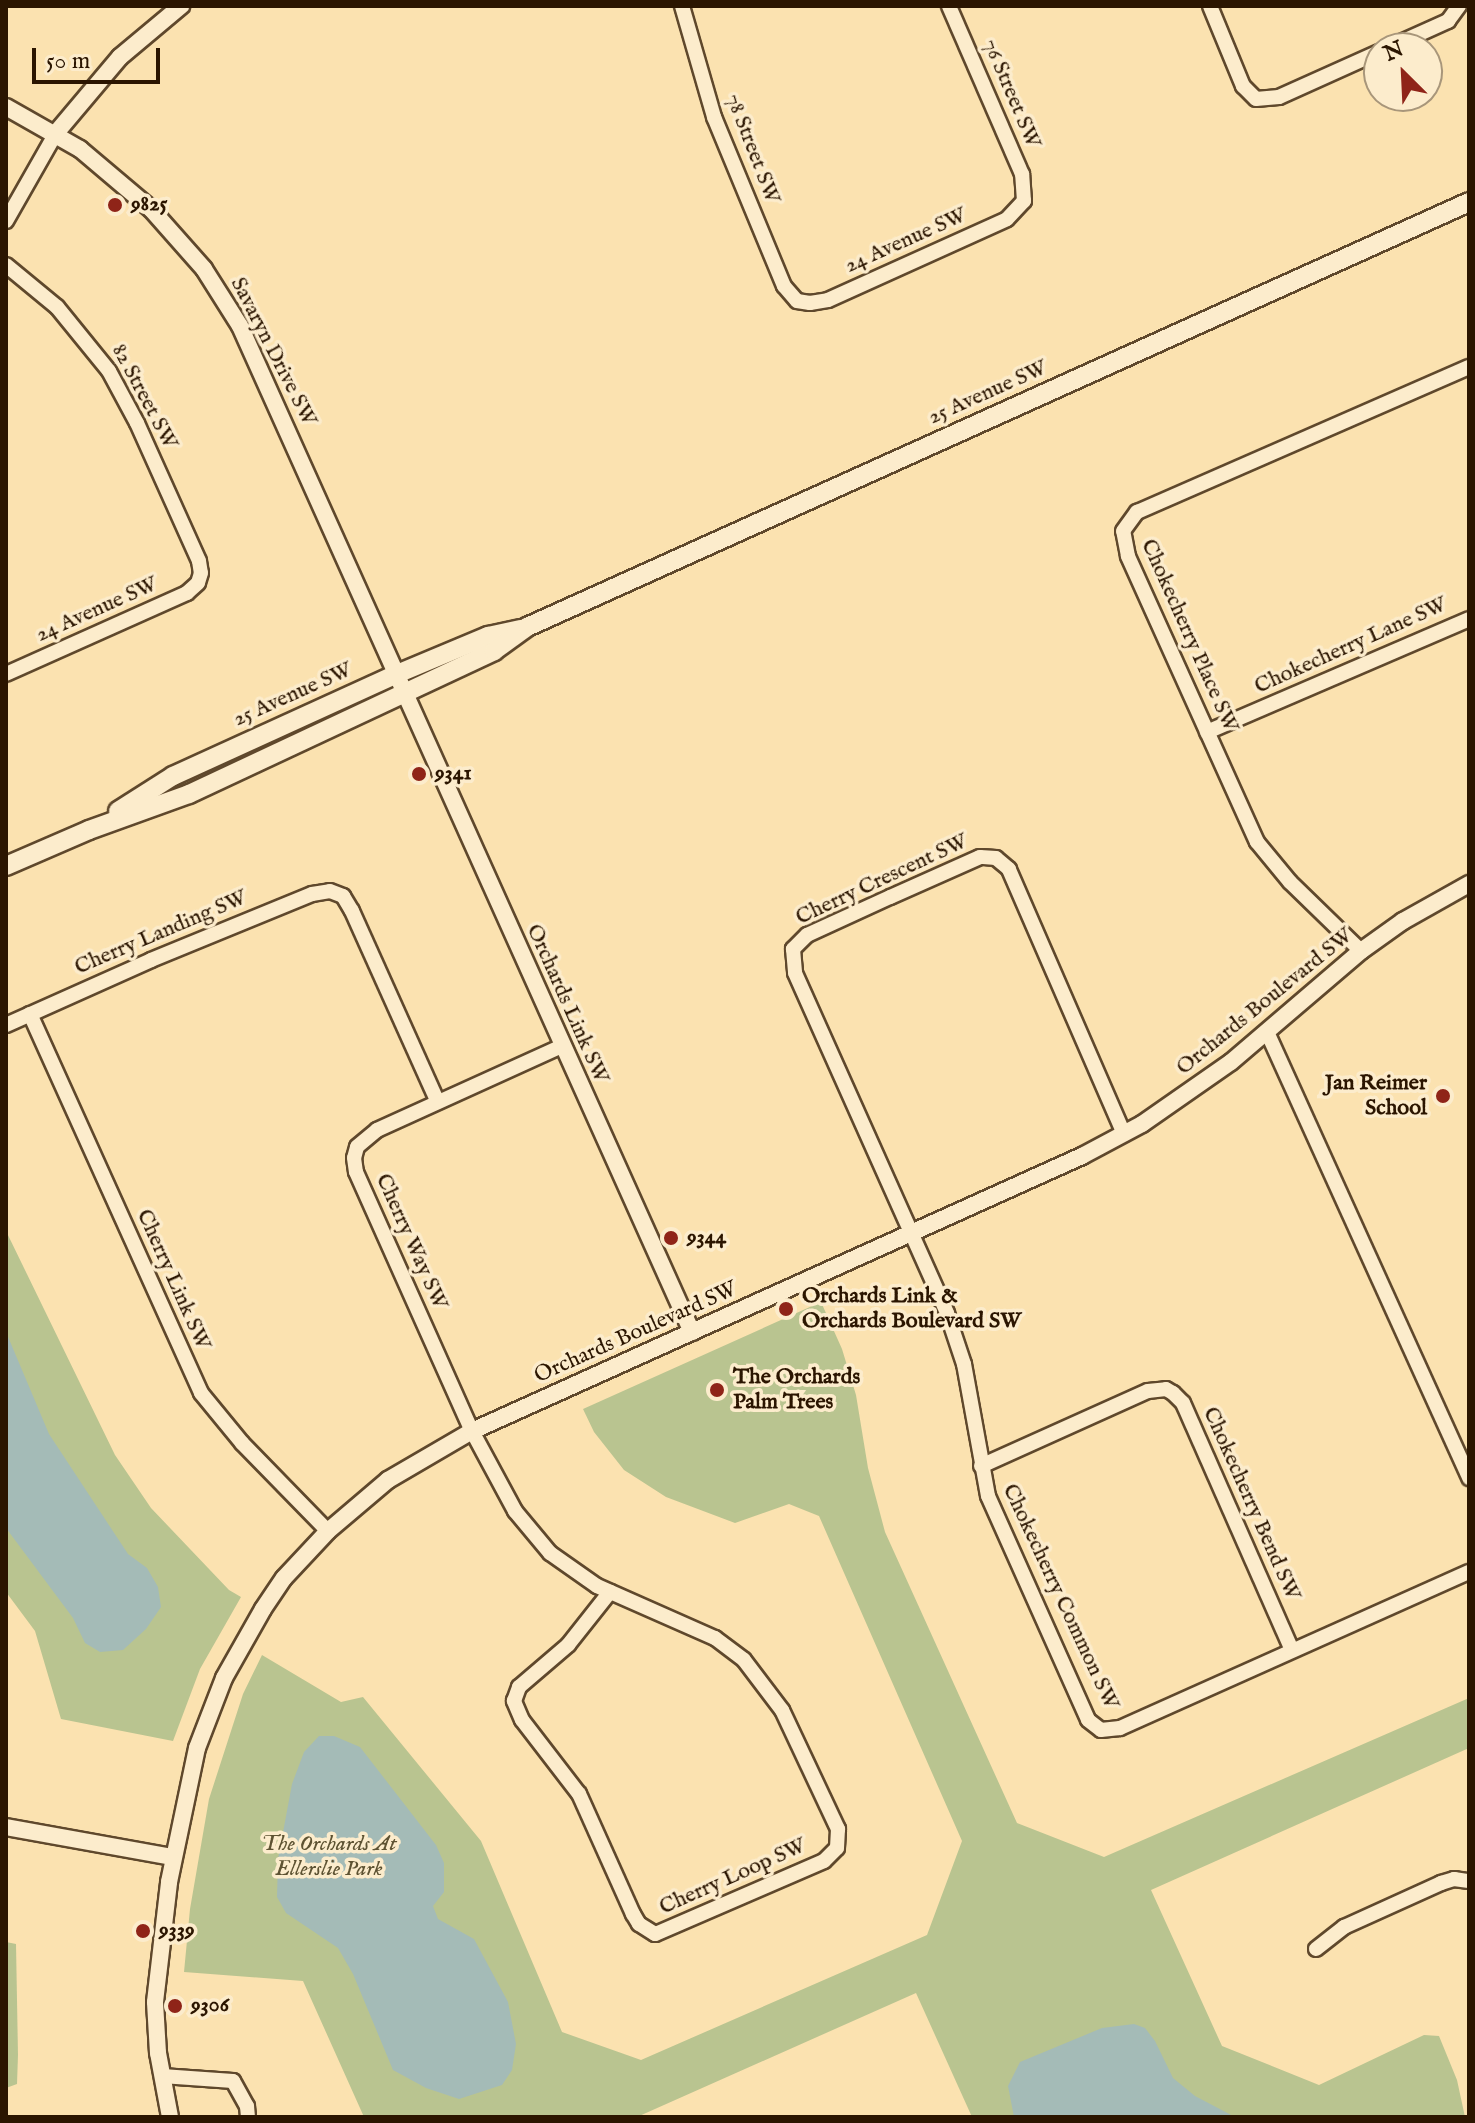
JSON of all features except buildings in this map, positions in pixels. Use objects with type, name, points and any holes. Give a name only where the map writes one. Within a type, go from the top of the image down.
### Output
[{"type":"main road","name":"25 Avenue SW","points":[[89,830],[173,776],[397,674],[488,636],[527,627],[1469,202]]},
{"type":"main road","name":"25 Avenue SW","points":[[6,866],[89,830],[189,794],[494,651],[527,627]]},
{"type":"street","points":[[6,221],[56,133],[120,57],[181,6]]},
{"type":"street","name":"78 Street SW","points":[[682,6],[725,148],[784,286],[797,301]]},
{"type":"street","name":"76 Street SW","points":[[949,6],[1022,174],[1024,201]]},
{"type":"street","points":[[1210,6],[1243,86],[1256,99],[1279,97],[1363,59]]},
{"type":"street","points":[[1424,32],[1448,21],[1459,7]]},
{"type":"street","name":"Savaryn Drive SW","points":[[6,107],[56,133],[99,164],[151,209],[188,249],[228,304],[274,394],[405,692]]},
{"type":"street","name":"24 Avenue SW","points":[[797,301],[810,303],[828,300],[1007,219],[1024,201]]},
{"type":"street","name":"82 Street SW","points":[[6,265],[57,307],[109,371],[137,423],[199,561],[200,579]]},
{"type":"street","name":"Chokecherry Place SW","points":[[1361,951],[1267,856],[1245,819],[1128,556],[1122,538],[1124,526],[1137,512],[1469,367]]},
{"type":"street","name":"24 Avenue SW","points":[[6,674],[187,593],[200,579]]},
{"type":"street","name":"Chokecherry Lane SW","points":[[1207,732],[1469,619]]},
{"type":"street","name":"Orchards Link SW","points":[[405,692],[692,1332]]},
{"type":"street","name":"Cherry Crescent SW","points":[[912,1234],[795,973],[793,949],[807,935],[980,857],[1002,862],[1009,869],[1124,1134]]},
{"type":"street","name":"Orchards Boulevard SW","points":[[170,2117],[162,2076],[155,2002],[173,1857],[197,1748],[224,1678],[270,1599],[328,1531],[388,1480],[432,1451],[472,1431],[912,1234],[1124,1134],[1204,1083],[1361,951],[1403,921],[1469,884]]},
{"type":"street","name":"Cherry Landing SW","points":[[6,1025],[312,894],[336,892],[352,911],[438,1102]]},
{"type":"street","name":"Cherry Link SW","points":[[30,1014],[201,1393],[234,1435],[328,1531]]},
{"type":"street","points":[[1267,1032],[1469,1478]]},
{"type":"street","name":"Cherry Way SW","points":[[472,1431],[356,1172],[354,1158],[366,1137],[562,1046]]},
{"type":"street","name":"Chokecherry Common SW","points":[[912,1234],[959,1345],[981,1466],[993,1509],[1084,1713],[1094,1727],[1120,1728],[1469,1572]]},
{"type":"street","name":"Chokecherry Bend SW","points":[[981,1466],[1148,1391],[1166,1389],[1173,1393],[1183,1403],[1292,1650]]},
{"type":"street","name":"Cherry Loop SW","points":[[472,1431],[504,1495],[537,1540],[566,1565],[610,1592],[746,1651],[792,1728],[838,1829],[837,1848],[824,1861],[655,1934],[639,1924],[579,1794],[522,1720],[514,1701],[519,1687],[568,1645],[610,1592]]},
{"type":"street","points":[[6,1827],[173,1857]]},
{"type":"street","points":[[1316,1949],[1344,1927],[1441,1883],[1454,1879],[1469,1881]]},
{"type":"street","points":[[162,2076],[233,2081],[247,2106],[248,2117]]},
{"type":"green space","points":[[6,1231],[115,1455],[151,1508],[229,1590],[241,1597],[200,1669],[173,1741],[61,1719],[35,1631],[6,1592]]},
{"type":"green space","name":"The Orchards At Ellerslie Park","points":[[821,1302],[842,1349],[856,1395],[868,1468],[885,1532],[1017,1823],[1104,1857],[1469,1698],[1469,1748],[1151,1890],[1222,2046],[1319,2085],[1424,2035],[1439,2036],[1457,2080],[1465,2117],[972,2117],[916,1993],[637,2117],[364,2117],[303,1981],[184,1972],[190,1909],[209,1799],[243,1694],[262,1655],[341,1702],[363,1697],[481,1841],[562,2032],[641,2060],[927,1935],[962,1841],[819,1516],[789,1504],[735,1523],[666,1497],[624,1470],[594,1432],[583,1409]]},
{"type":"green space","points":[[6,1942],[16,1944],[18,2055],[17,2084],[6,2088]]},
{"type":"water","points":[[6,1332],[49,1434],[128,1554],[147,1568],[158,1587],[161,1607],[146,1629],[123,1650],[100,1652],[85,1643],[73,1618],[6,1528]]},
{"type":"water","points":[[319,1736],[334,1736],[360,1747],[436,1845],[444,1863],[444,1892],[433,1906],[438,1919],[474,1939],[508,2002],[516,2044],[512,2070],[502,2085],[459,2099],[426,2088],[393,2070],[353,1974],[338,1948],[286,1913],[277,1897],[278,1859],[292,1784],[304,1752]]},
{"type":"water","points":[[1134,2024],[1145,2028],[1155,2041],[1173,2078],[1195,2096],[1235,2117],[1014,2117],[1008,2086],[1020,2062],[1102,2028]]},
{"type":"place","name":"9825","points":[[115,205]]},
{"type":"place","name":"9341","points":[[419,774]]},
{"type":"place","name":"Jan Reimer School","points":[[1443,1096]]},
{"type":"place","name":"9344","points":[[671,1238]]},
{"type":"place","name":"Orchards Link & Orchards Boulevard SW","points":[[786,1309]]},
{"type":"place","name":"The Orchards Palm Trees","points":[[717,1390]]},
{"type":"place","name":"9339","points":[[143,1931]]},
{"type":"place","name":"9306","points":[[175,2006]]}]
